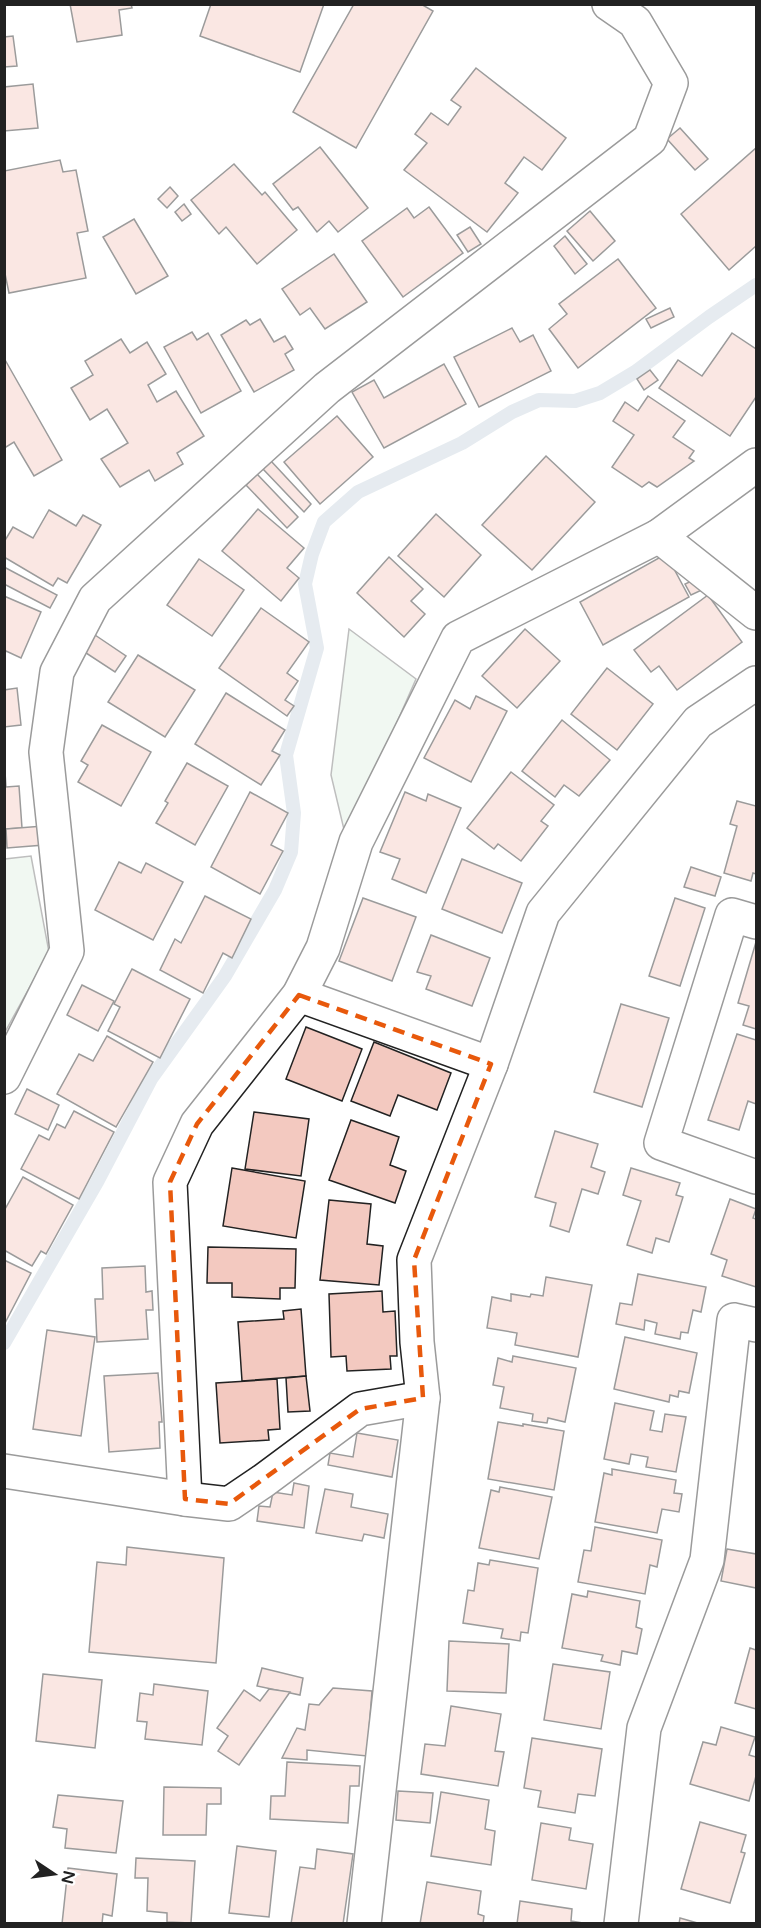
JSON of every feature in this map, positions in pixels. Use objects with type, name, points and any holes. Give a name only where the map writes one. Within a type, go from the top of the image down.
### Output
[{"type":"street","points":[[4,1077],[67,951],[46,752],[57,672],[95,599],[327,388],[650,139],[671,83],[635,22],[609,4]]},
{"type":"street","points":[[185,1499],[170,1182],[197,1124],[299,995],[323,948],[356,842],[458,638],[659,536],[756,465]]},
{"type":"street","points":[[659,536],[756,613]]},
{"type":"street","points":[[364,1923],[423,1398],[417,1342],[414,1260],[491,1064],[543,913],[698,722],[756,683]]},
{"type":"street","points":[[756,922],[732,915],[661,1143],[756,1177]]},
{"type":"street","points":[[299,995],[491,1064]]},
{"type":"street","points":[[621,1923],[644,1728],[707,1560],[734,1320],[756,1325]]},
{"type":"street","points":[[4,1471],[229,1504],[360,1409],[423,1398]]},
{"type":"highlighted area","points":[[299,995],[491,1064],[414,1260],[423,1398],[360,1409],[229,1504],[185,1499],[170,1182],[197,1124]]},
{"type":"green space","points":[[349,629],[416,679],[346,838],[331,775]]},
{"type":"green space","points":[[31,856],[49,952],[5,1032],[5,859]]},
{"type":"building","points":[[70,4],[131,4],[132,8],[119,10],[122,35],[77,42]]},
{"type":"building","points":[[211,4],[324,4],[300,72],[200,36]]},
{"type":"building","points":[[354,4],[421,4],[433,11],[356,148],[293,112]]},
{"type":"building","points":[[13,36],[17,66],[4,67],[4,37]]},
{"type":"building","points":[[476,68],[566,138],[542,170],[524,157],[505,183],[518,193],[487,232],[404,170],[427,143],[415,134],[431,113],[448,125],[461,107],[451,100]]},
{"type":"building","points":[[33,84],[38,128],[4,131],[4,87]]},
{"type":"building","points":[[680,128],[708,159],[695,170],[667,139]]},
{"type":"building","points":[[320,147],[368,208],[338,232],[329,221],[317,232],[298,207],[293,210],[273,184]]},
{"type":"building","points":[[756,148],[756,246],[729,270],[681,214]]},
{"type":"building","points":[[60,160],[63,172],[76,170],[88,231],[77,233],[86,278],[9,293],[4,269],[4,171]]},
{"type":"building","points":[[234,164],[262,195],[265,192],[297,230],[257,264],[226,227],[219,234],[191,200]]},
{"type":"building","points":[[170,187],[178,196],[167,208],[158,199]]},
{"type":"building","points":[[184,204],[191,214],[182,221],[175,212]]},
{"type":"building","points":[[429,207],[463,253],[403,297],[362,241],[407,208],[414,218]]},
{"type":"building","points":[[590,211],[615,241],[593,261],[567,231]]},
{"type":"building","points":[[134,219],[168,276],[136,294],[103,237]]},
{"type":"building","points":[[470,227],[481,244],[468,252],[457,235]]},
{"type":"building","points":[[565,236],[587,264],[575,274],[554,246]]},
{"type":"building","points":[[334,254],[367,302],[325,329],[310,308],[300,315],[282,289]]},
{"type":"building","points":[[618,259],[656,308],[578,368],[549,329],[567,314],[559,304]]},
{"type":"building","points":[[670,308],[674,317],[651,328],[646,319]]},
{"type":"building","points":[[260,319],[274,342],[285,336],[293,349],[285,354],[294,370],[254,392],[221,335],[246,320],[250,325]]},
{"type":"building","points":[[512,328],[520,342],[533,335],[551,371],[479,407],[454,357]]},
{"type":"building","points":[[192,332],[197,340],[208,333],[241,391],[201,413],[164,347]]},
{"type":"building","points":[[732,333],[756,349],[756,397],[730,436],[659,388],[678,360],[702,376]]},
{"type":"building","points":[[121,339],[130,353],[147,342],[166,374],[148,385],[157,402],[176,391],[204,436],[177,453],[183,464],[155,481],[149,470],[120,487],[101,459],[128,443],[107,409],[90,420],[71,388],[93,375],[85,361]]},
{"type":"building","points":[[4,358],[62,460],[34,476],[14,442],[6,447],[4,445]]},
{"type":"building","points":[[444,364],[466,404],[384,448],[352,392],[374,380],[384,398]]},
{"type":"building","points":[[650,370],[658,380],[644,390],[637,379]]},
{"type":"building","points":[[648,396],[685,421],[673,437],[694,451],[689,458],[694,461],[657,487],[649,482],[642,487],[612,467],[634,435],[613,421],[625,402],[638,411]]},
{"type":"building","points":[[337,416],[373,457],[320,504],[284,462]]},
{"type":"building","points":[[546,456],[595,502],[532,570],[482,525]]},
{"type":"building","points":[[271,461],[311,504],[304,512],[263,469]]},
{"type":"building","points":[[257,474],[298,517],[287,528],[246,485]]},
{"type":"building","points":[[258,509],[304,548],[287,568],[299,578],[281,601],[222,551]]},
{"type":"building","points":[[49,510],[76,526],[83,515],[101,525],[67,583],[58,578],[53,586],[4,557],[4,542],[13,527],[33,538]]},
{"type":"building","points":[[436,514],[481,555],[444,597],[398,556]]},
{"type":"building","points":[[666,554],[689,597],[603,645],[580,602]]},
{"type":"building","points":[[389,557],[423,589],[411,601],[425,614],[404,637],[357,593]]},
{"type":"building","points":[[199,559],[244,590],[212,636],[167,605]]},
{"type":"building","points":[[4,567],[57,595],[50,608],[4,584]]},
{"type":"building","points":[[698,578],[704,589],[691,595],[685,584]]},
{"type":"building","points":[[708,595],[742,642],[677,690],[659,666],[651,672],[634,650]]},
{"type":"building","points":[[4,596],[41,612],[21,658],[6,651],[4,654]]},
{"type":"building","points":[[261,608],[309,642],[287,673],[298,681],[285,700],[294,706],[287,716],[219,668]]},
{"type":"building","points":[[525,629],[560,661],[517,708],[482,676]]},
{"type":"building","points":[[95,635],[126,656],[115,672],[83,651]]},
{"type":"building","points":[[138,655],[195,690],[165,737],[108,702]]},
{"type":"building","points":[[607,668],[653,704],[617,750],[571,714]]},
{"type":"building","points":[[17,688],[21,725],[4,727],[4,690]]},
{"type":"building","points":[[226,693],[285,730],[272,751],[280,755],[261,785],[195,744]]},
{"type":"building","points":[[476,696],[507,711],[471,782],[424,758],[455,700],[470,709]]},
{"type":"building","points":[[562,720],[610,760],[579,796],[564,785],[555,797],[522,771]]},
{"type":"building","points":[[102,725],[151,752],[121,806],[78,782],[88,765],[81,761]]},
{"type":"building","points":[[187,763],[228,786],[195,845],[156,823],[168,803],[165,801]]},
{"type":"building","points":[[5,772],[6,787],[19,786],[22,828],[6,829],[6,838],[4,838]]},
{"type":"building","points":[[511,772],[554,805],[541,821],[548,826],[521,861],[498,844],[494,849],[467,828]]},
{"type":"building","points":[[250,792],[288,813],[271,845],[283,851],[260,894],[211,867]]},
{"type":"building","points":[[405,792],[426,801],[428,794],[461,808],[426,893],[392,879],[400,859],[380,852]]},
{"type":"building","points":[[737,801],[756,806],[756,874],[753,873],[751,881],[724,873],[737,826],[730,824]]},
{"type":"building","points":[[43,826],[44,845],[7,848],[6,829]]},
{"type":"building","points":[[462,859],[522,883],[502,933],[442,909]]},
{"type":"building","points":[[119,862],[141,873],[146,863],[183,882],[153,940],[95,910]]},
{"type":"building","points":[[691,867],[721,877],[715,896],[684,887]]},
{"type":"building","points":[[205,896],[251,919],[232,958],[223,953],[203,993],[160,970],[175,939],[181,943]]},
{"type":"building","points":[[363,898],[416,917],[392,981],[339,961]]},
{"type":"building","points":[[675,898],[705,908],[680,986],[649,976]]},
{"type":"building","points":[[431,935],[490,958],[472,1006],[426,989],[431,976],[417,972]]},
{"type":"building","points":[[756,942],[756,1029],[743,1025],[749,1006],[738,1003]]},
{"type":"building","points":[[132,969],[190,999],[160,1058],[108,1031],[120,1007],[114,1004]]},
{"type":"building","points":[[82,985],[114,1001],[98,1031],[67,1015]]},
{"type":"building","points":[[621,1004],[669,1018],[642,1107],[594,1092]]},
{"type":"building","points":[[306,1027],[362,1049],[342,1101],[286,1079]]},
{"type":"building","points":[[737,1034],[756,1040],[756,1104],[748,1101],[739,1130],[708,1120]]},
{"type":"building","points":[[107,1036],[153,1062],[116,1127],[57,1094],[79,1054],[93,1061]]},
{"type":"building","points":[[374,1042],[451,1073],[437,1110],[398,1095],[390,1116],[351,1101]]},
{"type":"building","points":[[27,1089],[59,1105],[48,1130],[15,1114]]},
{"type":"building","points":[[74,1111],[114,1132],[79,1199],[21,1169],[39,1135],[49,1140],[57,1124],[65,1128]]},
{"type":"building","points":[[254,1112],[309,1119],[301,1176],[245,1169]]},
{"type":"building","points":[[351,1120],[399,1137],[390,1165],[406,1171],[395,1203],[329,1180]]},
{"type":"building","points":[[555,1131],[598,1144],[591,1167],[605,1172],[598,1194],[582,1189],[569,1232],[550,1226],[556,1203],[535,1197]]},
{"type":"building","points":[[232,1168],[305,1181],[296,1238],[223,1226]]},
{"type":"building","points":[[631,1168],[680,1183],[676,1195],[683,1197],[669,1242],[656,1238],[652,1253],[627,1245],[641,1201],[623,1195]]},
{"type":"building","points":[[23,1177],[73,1205],[46,1254],[41,1251],[32,1266],[4,1250],[4,1211]]},
{"type":"building","points":[[730,1199],[756,1209],[753,1218],[756,1219],[756,1287],[722,1276],[727,1260],[711,1254]]},
{"type":"building","points":[[329,1200],[371,1204],[367,1244],[383,1246],[379,1285],[320,1280]]},
{"type":"building","points":[[208,1247],[296,1249],[295,1288],[280,1288],[280,1299],[232,1297],[232,1283],[207,1283]]},
{"type":"building","points":[[4,1260],[31,1273],[4,1325]]},
{"type":"building","points":[[145,1266],[146,1292],[152,1291],[153,1310],[146,1310],[148,1339],[97,1342],[95,1299],[103,1299],[102,1268]]},
{"type":"building","points":[[638,1274],[706,1287],[701,1312],[693,1310],[688,1333],[681,1332],[680,1339],[655,1334],[657,1323],[645,1320],[644,1330],[616,1324],[620,1303],[632,1305]]},
{"type":"building","points":[[546,1277],[592,1285],[578,1357],[515,1345],[517,1333],[487,1328],[492,1297],[511,1301],[511,1294],[530,1297],[531,1294],[543,1296]]},
{"type":"building","points":[[382,1291],[383,1312],[395,1311],[397,1356],[390,1356],[391,1369],[347,1371],[346,1356],[331,1357],[329,1294]]},
{"type":"building","points":[[301,1309],[306,1376],[242,1381],[238,1322],[284,1319],[283,1311]]},
{"type":"building","points":[[47,1330],[95,1337],[81,1436],[33,1429]]},
{"type":"building","points":[[625,1337],[697,1353],[689,1393],[679,1391],[678,1397],[670,1395],[669,1402],[614,1389]]},
{"type":"building","points":[[513,1356],[576,1368],[565,1422],[548,1418],[547,1423],[532,1421],[533,1414],[500,1408],[504,1387],[493,1385],[498,1358],[512,1362]]},
{"type":"building","points":[[158,1373],[162,1422],[159,1422],[160,1448],[109,1452],[104,1376]]},
{"type":"building","points":[[306,1376],[310,1411],[288,1412],[286,1378]]},
{"type":"building","points":[[277,1379],[280,1429],[268,1430],[269,1440],[220,1443],[216,1383]]},
{"type":"building","points":[[615,1403],[654,1411],[650,1430],[662,1432],[665,1414],[686,1417],[676,1472],[646,1467],[648,1457],[631,1454],[629,1464],[604,1459]]},
{"type":"building","points":[[498,1422],[564,1431],[554,1490],[488,1479]]},
{"type":"building","points":[[357,1433],[398,1440],[392,1477],[328,1465],[330,1453],[353,1457]]},
{"type":"building","points":[[612,1469],[676,1480],[674,1493],[682,1494],[679,1512],[662,1509],[657,1533],[595,1522],[604,1473],[612,1475]]},
{"type":"building","points":[[294,1483],[309,1486],[304,1528],[257,1521],[259,1506],[270,1507],[273,1492],[292,1495]]},
{"type":"building","points":[[500,1487],[552,1497],[539,1559],[479,1548],[491,1490],[499,1492]]},
{"type":"building","points":[[325,1489],[353,1494],[351,1507],[388,1514],[384,1538],[364,1534],[362,1541],[316,1533]]},
{"type":"building","points":[[595,1527],[662,1540],[657,1567],[650,1565],[645,1594],[578,1582],[584,1550],[591,1551]]},
{"type":"building","points":[[127,1547],[224,1558],[216,1663],[89,1652],[97,1562],[126,1565]]},
{"type":"building","points":[[727,1549],[756,1554],[756,1588],[721,1581]]},
{"type":"building","points":[[490,1560],[538,1568],[528,1633],[521,1632],[520,1641],[501,1638],[503,1629],[463,1623],[468,1590],[474,1591],[478,1563],[489,1565]]},
{"type":"building","points":[[588,1591],[640,1601],[636,1627],[642,1629],[637,1654],[622,1651],[620,1665],[601,1661],[603,1655],[562,1648],[572,1594],[587,1597]]},
{"type":"building","points":[[449,1641],[509,1644],[506,1693],[447,1691]]},
{"type":"building","points":[[750,1648],[756,1650],[756,1709],[735,1703]]},
{"type":"building","points":[[553,1664],[610,1672],[601,1729],[544,1720]]},
{"type":"building","points":[[262,1668],[303,1678],[300,1695],[257,1686]]},
{"type":"building","points":[[43,1674],[102,1680],[95,1748],[36,1741]]},
{"type":"building","points":[[154,1684],[208,1691],[202,1745],[145,1739],[147,1722],[137,1721],[140,1693],[153,1695]]},
{"type":"building","points":[[333,1688],[372,1691],[367,1756],[307,1750],[307,1760],[282,1758],[297,1728],[305,1730],[309,1704],[319,1705]]},
{"type":"building","points":[[269,1689],[290,1692],[239,1765],[218,1751],[228,1736],[217,1728],[244,1690],[260,1701]]},
{"type":"building","points":[[451,1706],[501,1714],[495,1751],[504,1752],[498,1786],[421,1774],[425,1744],[445,1746]]},
{"type":"building","points":[[721,1727],[755,1737],[749,1755],[756,1757],[756,1776],[749,1801],[690,1784],[703,1742],[716,1745]]},
{"type":"building","points":[[532,1738],[602,1749],[595,1796],[578,1794],[575,1813],[538,1807],[541,1791],[524,1788]]},
{"type":"building","points":[[287,1762],[360,1766],[359,1786],[350,1786],[348,1823],[270,1819],[271,1796],[285,1796]]},
{"type":"building","points":[[164,1787],[221,1788],[221,1804],[207,1804],[206,1835],[163,1835]]},
{"type":"building","points":[[398,1791],[433,1793],[430,1823],[396,1820]]},
{"type":"building","points":[[441,1792],[489,1800],[485,1829],[495,1831],[491,1865],[431,1856]]},
{"type":"building","points":[[58,1795],[123,1801],[116,1853],[65,1848],[67,1829],[53,1827]]},
{"type":"building","points":[[700,1822],[746,1835],[741,1852],[745,1853],[730,1903],[681,1889]]},
{"type":"building","points":[[541,1823],[571,1828],[569,1840],[593,1844],[586,1889],[532,1880]]},
{"type":"building","points":[[237,1846],[276,1851],[269,1917],[229,1913]]},
{"type":"building","points":[[317,1849],[353,1854],[343,1924],[291,1924],[300,1867],[315,1869]]},
{"type":"building","points":[[136,1858],[195,1861],[191,1923],[167,1922],[167,1913],[147,1911],[148,1878],[135,1878]]},
{"type":"building","points":[[68,1868],[117,1874],[112,1916],[103,1914],[102,1924],[62,1924]]},
{"type":"building","points":[[427,1882],[481,1891],[478,1914],[484,1916],[483,1924],[420,1924]]},
{"type":"building","points":[[520,1901],[572,1909],[571,1921],[589,1924],[517,1924]]},
{"type":"building","points":[[680,1918],[701,1924],[679,1924]]},
{"type":"waterway","points":[[4,1343],[97,1182],[151,1079],[225,976],[275,890],[291,852],[294,813],[286,755],[317,648],[305,584],[312,554],[324,522],[358,492],[462,443],[512,412],[539,400],[575,401],[600,393],[635,372],[756,285]]}]
